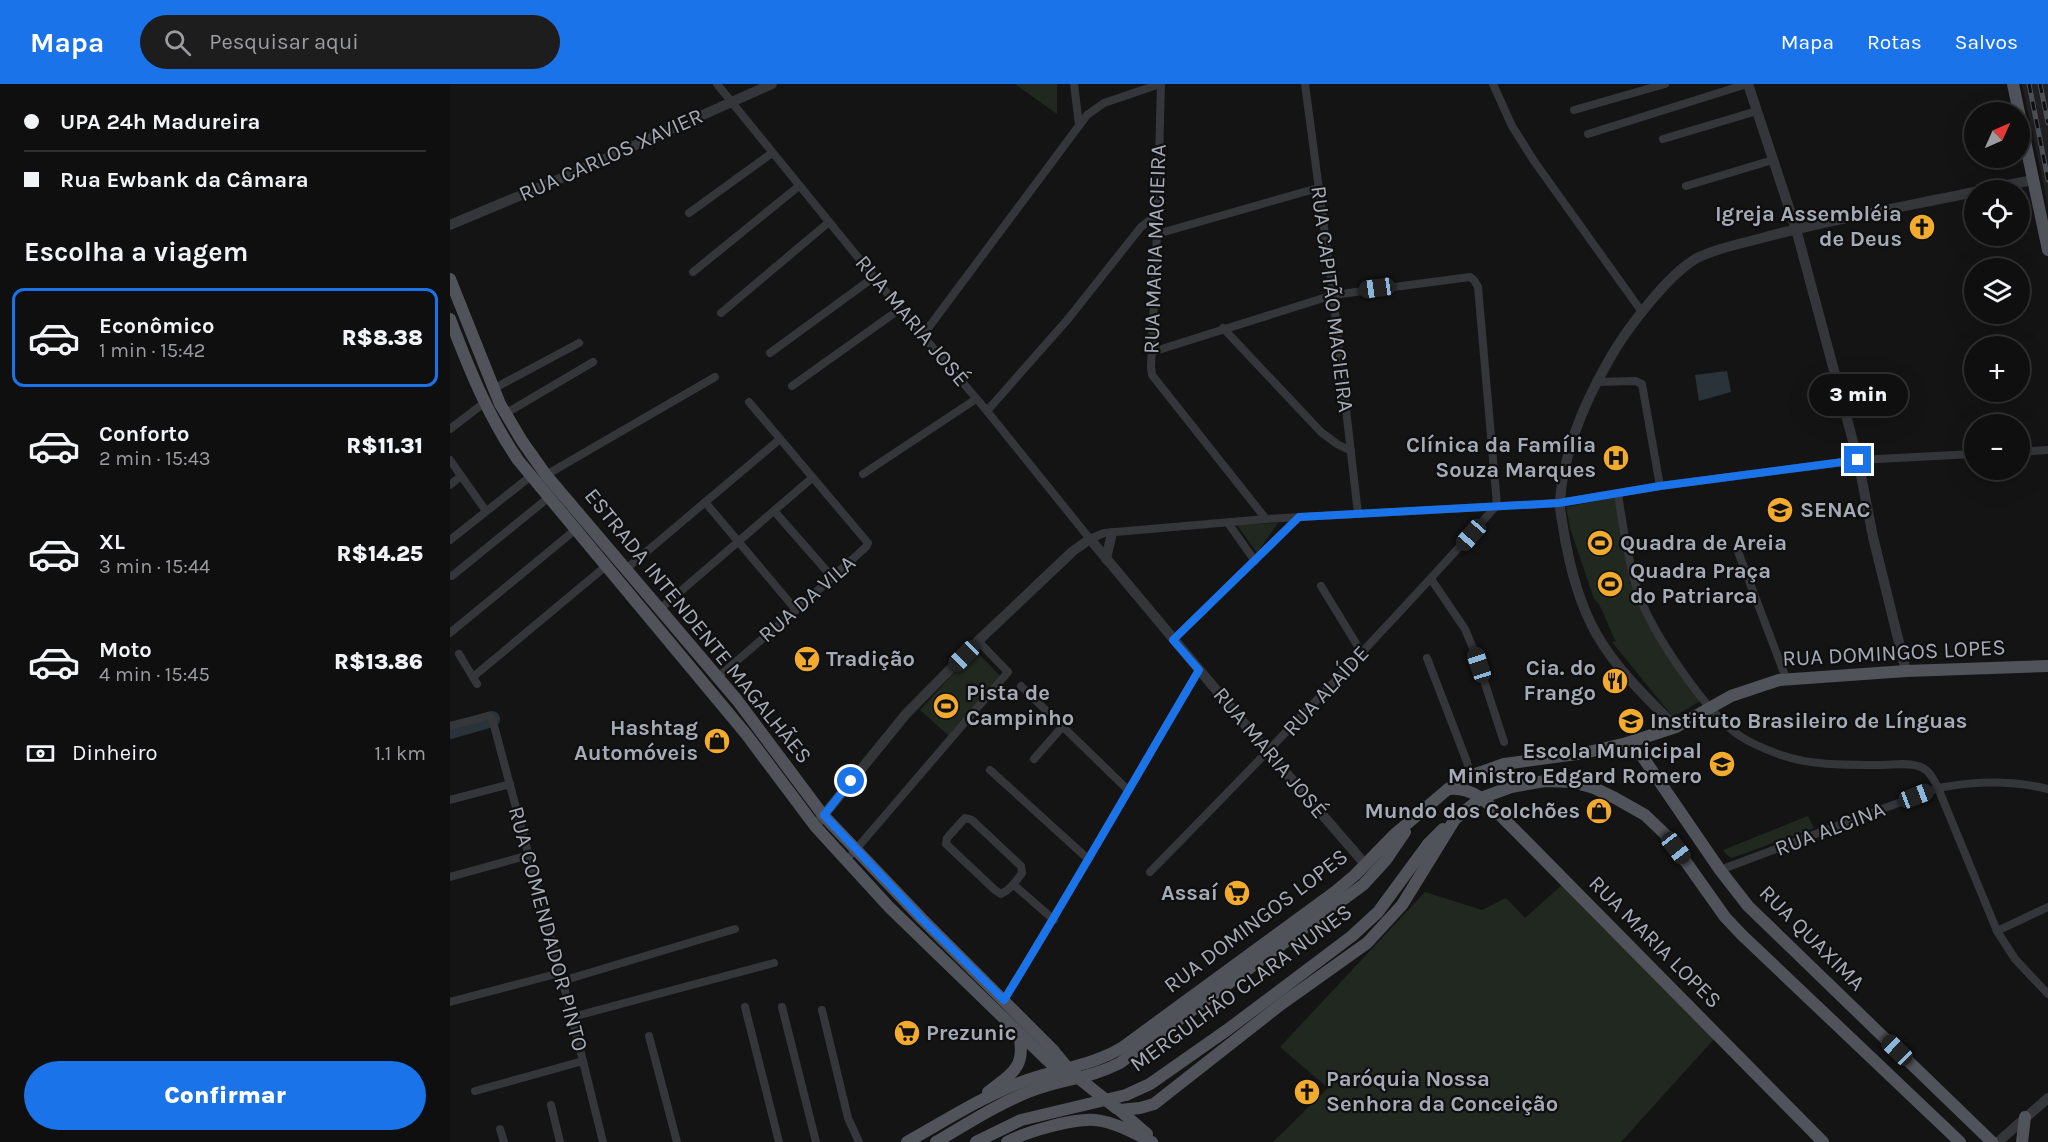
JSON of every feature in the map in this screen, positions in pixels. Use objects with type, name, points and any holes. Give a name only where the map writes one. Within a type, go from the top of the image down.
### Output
[{"type":"main road","points":[[2013,84],[2048,250]]},
{"type":"main road","name":"ESTRADA INTENDENTE MAGALHÃES","points":[[450,279],[505,414],[546,475],[717,677],[824,815],[1072,1072]]},
{"type":"main road","name":"ESTRADA INTENDENTE MAGALHÃES","points":[[450,319],[484,403],[507,444],[548,498],[746,734],[815,826],[890,907],[1019,1033],[1053,1065],[1072,1072]]},
{"type":"main road","name":"RUA DOMINGOS LOPES","points":[[969,1106],[1024,1081],[1072,1072],[1123,1047],[1336,891],[1395,834],[1448,789],[1470,776],[1504,764],[1584,753],[1676,728],[1740,692],[1786,678],[2048,666]]},
{"type":"main road","name":"RUA QUAXIMA","points":[[1627,743],[1642,756],[1736,892],[1762,920],[1992,1142]]},
{"type":"main road","name":"RUA QUAXIMA","points":[[1481,798],[1511,787],[1545,781],[1573,782],[1603,792],[1645,815],[1684,857],[1725,917],[1742,935],[1956,1138]]},
{"type":"main road","name":"RUA MARIA LOPES","points":[[1448,789],[1464,789],[1481,798],[1513,828],[1823,1142]]},
{"type":"main road","points":[[1118,1109],[1140,1108],[1154,1104],[1291,997],[1367,943],[1402,905],[1455,819],[1481,798]]},
{"type":"main road","name":"MERGULHÃO CLARA NUNES","points":[[976,1142],[1021,1120],[1126,1095],[1164,1075],[1325,958],[1360,929],[1390,897],[1428,844],[1455,819]]},
{"type":"main road","name":"MERGULHÃO CLARA NUNES","points":[[936,1142],[1002,1104],[1027,1093],[1090,1076],[1120,1063],[1363,885],[1391,853],[1412,820]]},
{"type":"main road","points":[[907,1142],[969,1106],[1015,1069],[1021,1057],[1019,1033]]},
{"type":"main road","points":[[1072,1072],[1154,1142]]},
{"type":"main road","points":[[1956,1138],[1964,1126],[1964,1115]]},
{"type":"main road","points":[[2022,1142],[2025,1117]]},
{"type":"main road","points":[[1007,1142],[1050,1127],[1095,1120],[1121,1127],[1154,1142]]},
{"type":"street","name":"RUA MARIA JOSÉ","points":[[717,84],[1173,640],[1365,864]]},
{"type":"street","name":"RUA CARLOS XAVIER","points":[[450,225],[772,84]]},
{"type":"street","points":[[1074,84],[1079,124]]},
{"type":"street","points":[[923,335],[1079,124],[1094,108],[1161,84]]},
{"type":"street","name":"RUA MARIA MACIEIRA","points":[[1161,84],[1151,367],[1156,382],[1266,519]]},
{"type":"street","name":"RUA CAPITÃO MACIEIRA","points":[[1305,84],[1333,295],[1358,513]]},
{"type":"street","points":[[1492,84],[1512,126],[1534,161],[1642,312]]},
{"type":"street","points":[[1574,110],[1665,84]]},
{"type":"street","points":[[1588,134],[1748,84],[1796,229],[1858,460],[1906,671]]},
{"type":"street","points":[[1663,139],[1757,111]]},
{"type":"street","points":[[689,213],[772,153]]},
{"type":"street","points":[[1686,186],[1773,160]]},
{"type":"street","points":[[693,272],[799,186]]},
{"type":"street","points":[[1157,234],[1318,188]]},
{"type":"street","points":[[1676,728],[1634,684],[1597,634],[1573,576],[1559,503],[1572,439],[1596,382],[1615,349],[1642,312],[1678,273],[1696,259],[1722,249],[1796,229],[1964,194]]},
{"type":"street","points":[[987,411],[1068,319],[1141,227],[1158,214]]},
{"type":"street","points":[[721,313],[830,222]]},
{"type":"street","points":[[1152,352],[1333,295],[1466,276],[1474,279],[1478,288],[1497,505]]},
{"type":"street","points":[[770,353],[874,277]]},
{"type":"street","points":[[792,386],[900,309]]},
{"type":"street","points":[[1223,328],[1328,440],[1351,451]]},
{"type":"street","points":[[493,389],[579,343]]},
{"type":"street","points":[[505,414],[593,362]]},
{"type":"street","points":[[546,475],[715,377]]},
{"type":"street","points":[[1596,382],[1635,381],[1642,384],[1660,486]]},
{"type":"street","points":[[863,474],[976,399]]},
{"type":"street","points":[[660,609],[812,478],[748,402]]},
{"type":"street","points":[[450,429],[484,403]]},
{"type":"street","points":[[626,568],[780,439]]},
{"type":"street","points":[[2030,451],[2048,450]]},
{"type":"street","points":[[815,826],[906,714],[978,641],[1073,551],[1090,539],[1112,533],[1266,519],[1559,503],[1660,486],[1858,460],[1964,455]]},
{"type":"street","points":[[450,460],[486,511]]},
{"type":"street","points":[[450,485],[461,476]]},
{"type":"street","points":[[450,540],[531,476]]},
{"type":"street","name":"RUA DA VILA","points":[[717,677],[796,610],[868,544],[812,478]]},
{"type":"street","points":[[1618,494],[1626,547],[1638,593],[1646,613],[1670,652],[1712,708],[1739,735],[1797,760],[1832,765],[1909,765],[1920,767],[1932,776],[1997,931],[2015,959],[2048,994]]},
{"type":"street","points":[[452,576],[548,498]]},
{"type":"street","points":[[705,502],[796,610]]},
{"type":"street","name":"RUA ALAÍDE","points":[[1150,872],[1362,653],[1497,505]]},
{"type":"street","points":[[774,512],[832,577]]},
{"type":"street","points":[[1173,640],[1299,517]]},
{"type":"street","points":[[1228,523],[1254,561]]},
{"type":"street","points":[[450,633],[575,530]]},
{"type":"street","points":[[1106,559],[1112,533]]},
{"type":"street","points":[[1737,549],[1786,678]]},
{"type":"street","points":[[459,654],[475,681],[606,566]]},
{"type":"street","points":[[1431,579],[1457,615],[1468,637],[1504,742]]},
{"type":"street","points":[[1321,586],[1362,653]]},
{"type":"street","points":[[846,861],[1008,672],[978,641]]},
{"type":"street","points":[[1427,658],[1467,762],[1470,776]]},
{"type":"street","points":[[1004,1000],[1054,920],[1087,858],[1199,670]]},
{"type":"street","points":[[1021,686],[1128,790]]},
{"type":"street","name":"RUA COMENDADOR PINTO","points":[[450,726],[492,717],[603,1142]]},
{"type":"street","points":[[1034,759],[1063,726]]},
{"type":"street","points":[[990,770],[1087,858]]},
{"type":"street","name":"RUA ALCINA","points":[[1720,870],[1938,788],[1957,784],[2007,782],[2048,789]]},
{"type":"street","points":[[450,800],[510,784]]},
{"type":"street","points":[[964,819],[972,820],[1018,862],[1023,871],[1014,885],[1001,894],[995,891],[946,844],[947,838],[964,819]]},
{"type":"street","points":[[450,877],[529,855]]},
{"type":"street","points":[[1014,885],[1054,920]]},
{"type":"street","points":[[1997,931],[2048,907]]},
{"type":"street","points":[[450,1002],[561,977],[735,929]]},
{"type":"street","points":[[572,1017],[774,963]]},
{"type":"street","points":[[745,1007],[779,1142]]},
{"type":"street","points":[[782,1007],[816,1142]]},
{"type":"street","points":[[822,1010],[848,1118],[859,1142]]},
{"type":"street","points":[[649,1036],[677,1142]]},
{"type":"street","points":[[476,1091],[583,1061]]},
{"type":"street","points":[[1998,1142],[2048,1098]]},
{"type":"street","points":[[550,1105],[560,1142]]},
{"type":"street","points":[[500,1129],[504,1142]]},
{"type":"shaded area","points":[[1015,84],[1057,84],[1057,114]]},
{"type":"shaded area","points":[[2022,84],[2048,84],[2048,205],[2030,121],[2030,102],[2026,102]]},
{"type":"shaded area","points":[[1727,371],[1731,392],[1699,401],[1695,375]]},
{"type":"shaded area","points":[[1615,497],[1629,572],[1642,613],[1662,647],[1702,700],[1673,717],[1612,642],[1616,641],[1594,599],[1570,528],[1566,507]]},
{"type":"shaded area","points":[[1278,523],[1257,553],[1237,525]]},
{"type":"shaded area","points":[[975,650],[1000,676],[949,736],[920,710]]},
{"type":"shaded area","points":[[1808,816],[1814,828],[1732,858],[1723,850]]},
{"type":"shaded area","points":[[1563,884],[1715,1038],[1621,1142],[1273,1142],[1328,1088],[1280,1047],[1425,892],[1482,910],[1506,898],[1525,918]]},
{"type":"waterway","points":[[450,731],[492,719]]},
{"type":"railway","points":[[2029,84],[2048,180]]},
{"type":"railway","points":[[2040,84],[2048,123]]},
{"type":"place","name":"Igreja Assembléia de Deus","points":[[1922,227]]},
{"type":"place","name":"Clínica da Família Souza Marques","points":[[1616,458]]},
{"type":"place","name":"SENAC","points":[[1780,510]]},
{"type":"place","name":"Quadra de Areia","points":[[1600,543]]},
{"type":"place","name":"Quadra Praça do Patriarca","points":[[1610,584]]},
{"type":"place","name":"Tradição","points":[[807,659]]},
{"type":"place","name":"Cia. do Frango","points":[[1615,681]]},
{"type":"place","name":"Pista de Campinho","points":[[946,706]]},
{"type":"place","name":"Instituto Brasileiro de Línguas","points":[[1631,721]]},
{"type":"place","name":"Hashtag Automóveis","points":[[717,741]]},
{"type":"place","name":"Escola Municipal Ministro Edgard Romero","points":[[1722,764]]},
{"type":"place","name":"Mundo dos Colchões","points":[[1599,811]]},
{"type":"place","name":"Assaí","points":[[1237,893]]},
{"type":"place","name":"Prezunic","points":[[907,1033]]},
{"type":"place","name":"Paróquia Nossa Senhora da Conceição","points":[[1307,1092]]},
{"type":"route","points":[[851,781],[824,815],[922,919],[1004,1000],[1054,920],[1087,858],[1199,670],[1173,640],[1299,517],[1559,503],[1660,486],[1858,460]]}]
